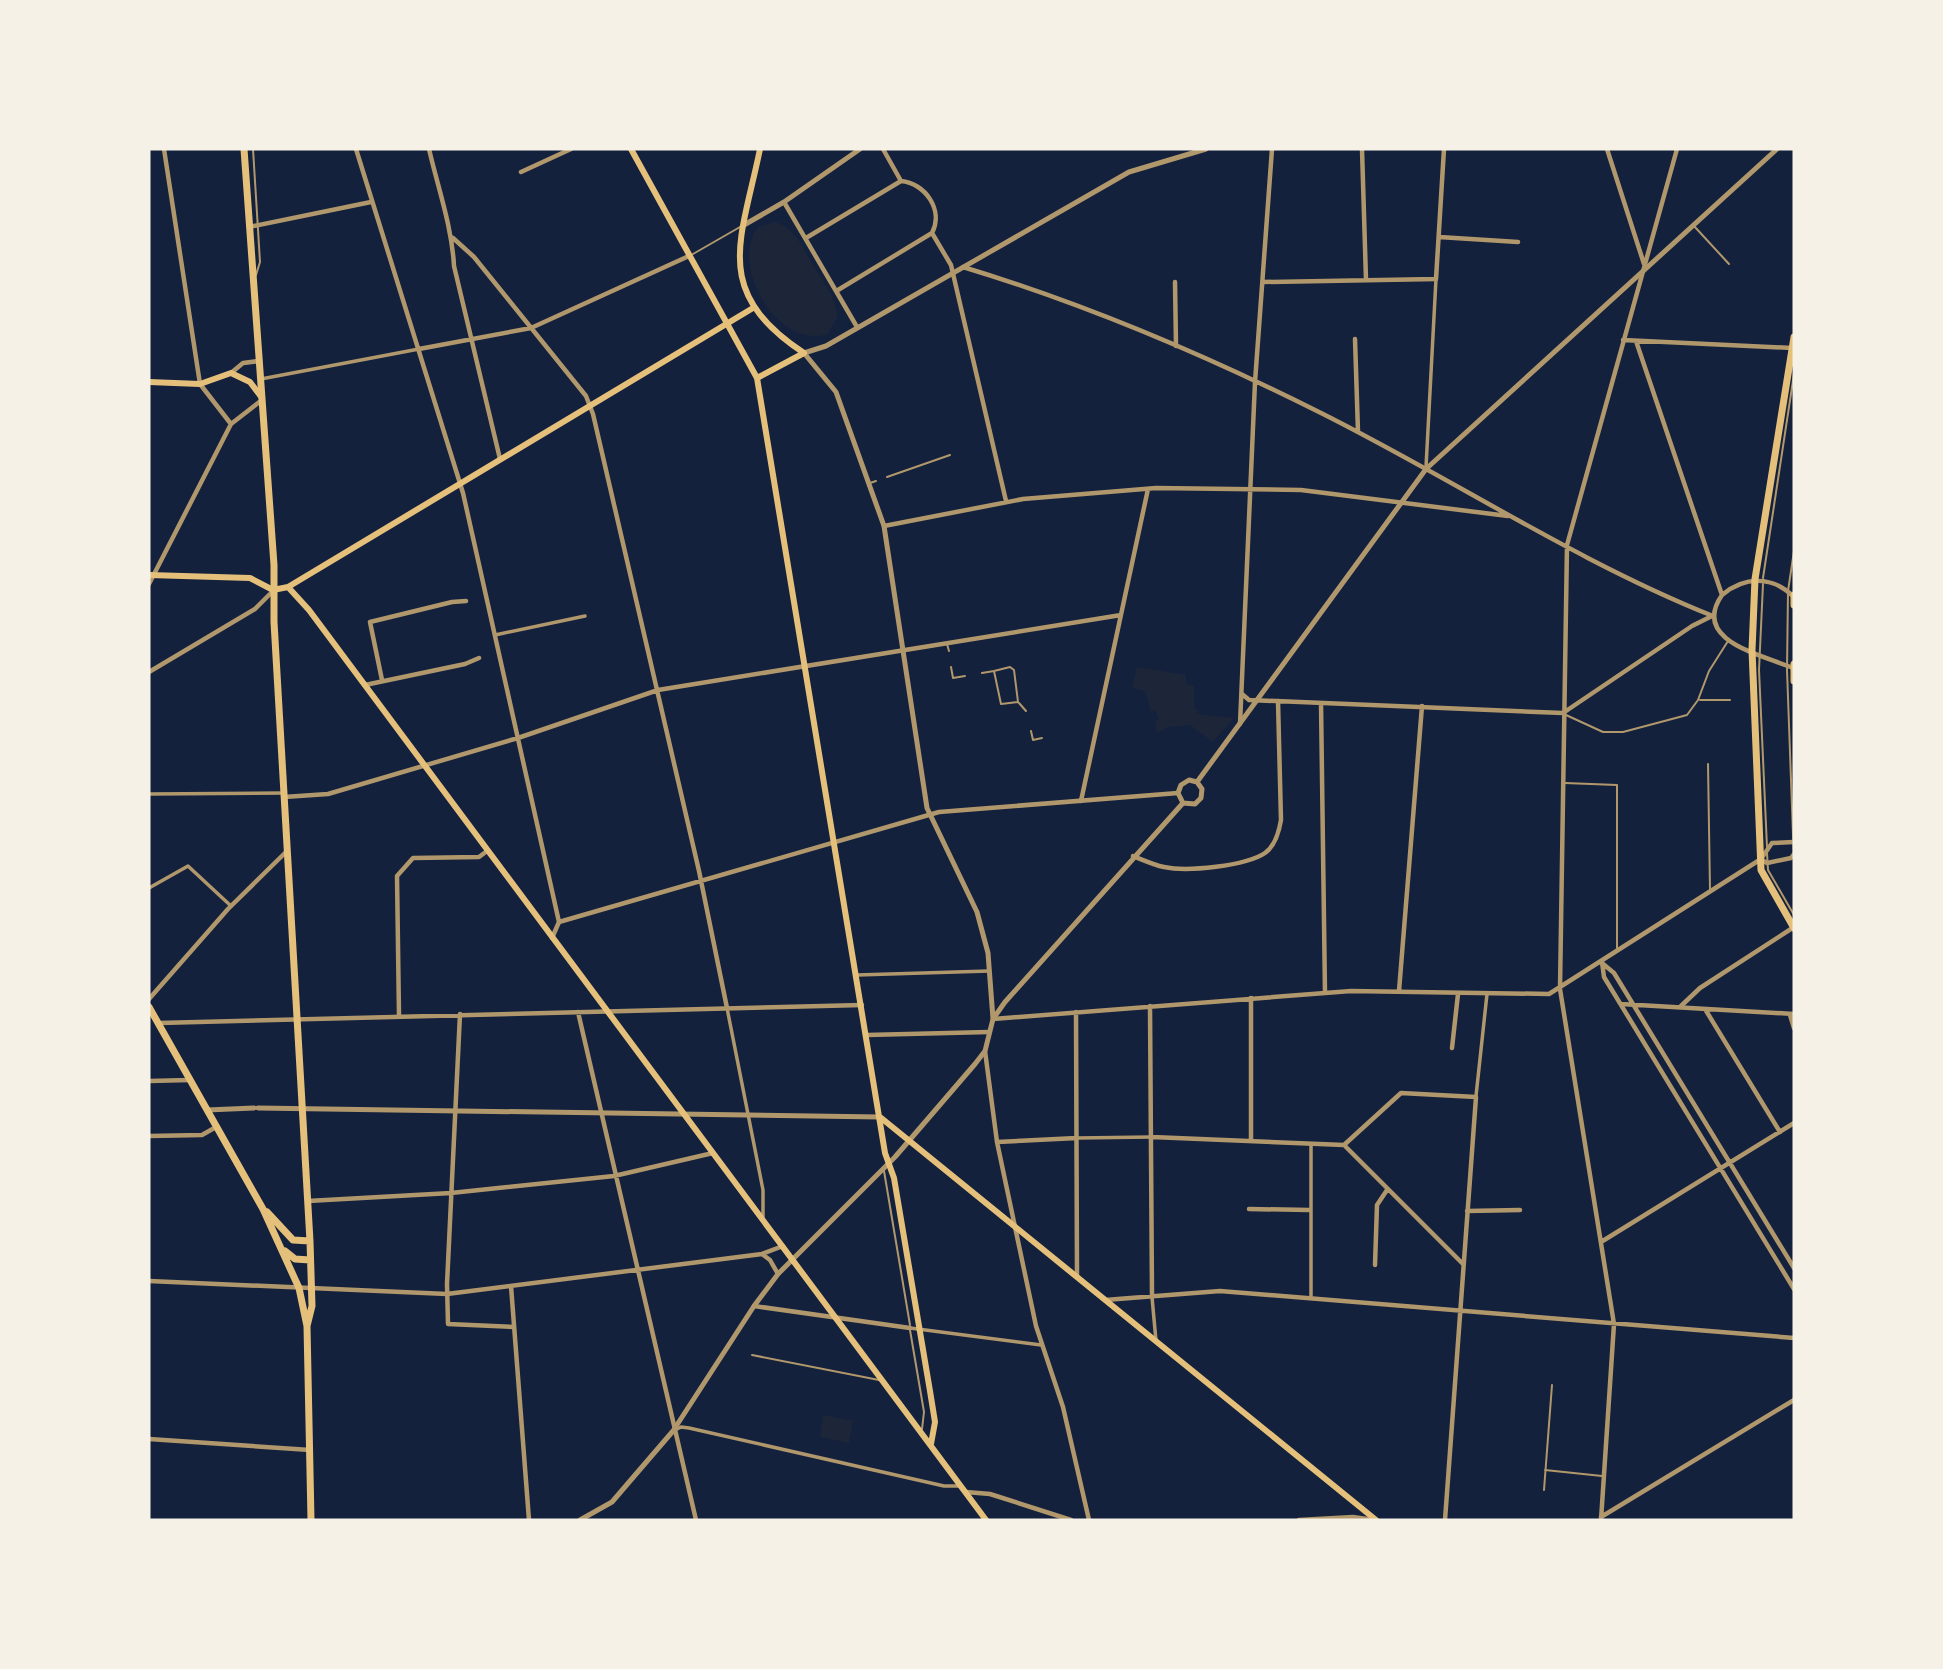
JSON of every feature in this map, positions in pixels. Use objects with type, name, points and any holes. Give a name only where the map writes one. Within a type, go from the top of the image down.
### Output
[{"type":"main road","points":[[244,149],[253,226],[310,1241],[311,1288],[307,1326],[312,1520]]},
{"type":"main road","points":[[631,149],[757,378],[867,1035],[886,1165],[894,1178],[935,1422],[931,1444]]},
{"type":"main road","points":[[757,378],[804,353],[776,334],[752,308],[738,265],[760,149]]},
{"type":"main road","points":[[151,575],[250,578],[273,590],[288,587],[752,308]]},
{"type":"main road","points":[[1794,337],[1759,580],[1752,650],[1765,880],[1794,927]]},
{"type":"main road","points":[[149,382],[200,384],[231,373],[250,382],[262,399]]},
{"type":"main road","points":[[288,587],[303,602],[986,1520]]},
{"type":"main road","points":[[1793,595],[1794,605]]},
{"type":"main road","points":[[1792,666],[1794,681]]},
{"type":"main road","points":[[149,1007],[264,1209],[299,1288],[307,1326]]},
{"type":"main road","points":[[880,1117],[1015,1230],[1375,1520]]},
{"type":"main road","points":[[264,1209],[290,1238],[310,1241]]},
{"type":"main road","points":[[275,1235],[290,1257],[310,1260]]},
{"type":"street","points":[[164,149],[200,384],[231,424]]},
{"type":"street","points":[[356,149],[459,484],[559,922],[552,938]]},
{"type":"street","points":[[429,149],[444,215],[453,238],[454,267],[500,459]]},
{"type":"street","points":[[521,172],[571,149]]},
{"type":"street","points":[[744,225],[784,202],[860,149]]},
{"type":"street","points":[[838,290],[932,233],[936,221],[932,201],[916,185],[901,181],[883,149]]},
{"type":"street","points":[[993,1019],[987,946],[977,912],[930,815],[918,765],[884,526],[836,392],[804,353],[826,346],[1129,172],[1206,149]]},
{"type":"street","points":[[1240,724],[1255,382],[1272,149]]},
{"type":"street","points":[[1362,149],[1366,280]]},
{"type":"street","points":[[1426,469],[1444,149]]},
{"type":"street","points":[[1607,149],[1644,265]]},
{"type":"street","points":[[1599,1519],[1614,1324],[1560,989],[1567,545],[1640,274],[1677,149]]},
{"type":"street","points":[[1197,782],[1405,503],[1426,469],[1777,149]]},
{"type":"street","points":[[806,238],[901,181]]},
{"type":"street","points":[[253,226],[371,202]]},
{"type":"street","points":[[784,202],[858,327]]},
{"type":"street","points":[[932,233],[953,272],[1006,502]]},
{"type":"street","points":[[1439,237],[1518,242]]},
{"type":"street","points":[[453,238],[472,255],[590,405],[701,881],[750,1114],[765,1198],[762,1219]]},
{"type":"street","points":[[261,379],[531,328],[689,256]]},
{"type":"street","points":[[963,267],[1102,313],[1255,382],[1358,432],[1567,545],[1713,616]]},
{"type":"street","points":[[1263,282],[1436,279]]},
{"type":"street","points":[[1175,282],[1177,346]]},
{"type":"street","points":[[1355,339],[1358,432]]},
{"type":"street","points":[[1623,340],[1792,348]]},
{"type":"street","points":[[1636,341],[1721,594],[1713,616],[1718,632],[1727,642],[1752,650],[1760,657],[1792,666]]},
{"type":"street","points":[[231,373],[243,363],[260,361]]},
{"type":"street","points":[[149,584],[151,575],[231,424],[262,399]]},
{"type":"street","points":[[1081,801],[1148,489]]},
{"type":"street","points":[[884,526],[1006,502],[1148,489],[1301,490],[1512,516]]},
{"type":"street","points":[[1721,594],[1759,580],[1784,585],[1793,595]]},
{"type":"street","points":[[149,672],[255,609],[273,590]]},
{"type":"street","points":[[480,598],[486,597]]},
{"type":"street","points":[[382,680],[370,622],[433,606],[466,601]]},
{"type":"street","points":[[149,794],[328,794],[518,738],[658,690],[1121,615]]},
{"type":"street","points":[[495,635],[585,616]]},
{"type":"street","points":[[1241,693],[1249,700],[1563,713],[1692,626],[1713,616]]},
{"type":"street","points":[[492,656],[499,654]]},
{"type":"street","points":[[364,685],[466,664],[479,658]]},
{"type":"street","points":[[1133,856],[1165,867],[1193,869],[1252,860],[1267,852],[1278,836],[1281,820],[1278,701]]},
{"type":"street","points":[[1321,703],[1325,993]]},
{"type":"street","points":[[1399,991],[1422,706]]},
{"type":"street","points":[[1178,793],[1183,782],[1197,782]]},
{"type":"street","points":[[1183,803],[1195,804],[1201,798],[1202,789],[1197,782]]},
{"type":"street","points":[[559,922],[930,815],[1178,793]]},
{"type":"street","points":[[1178,793],[1183,803]]},
{"type":"street","points":[[1088,1520],[1063,1408],[1041,1345],[1015,1230],[997,1142],[985,1051],[993,1019],[1005,1002],[1183,803]]},
{"type":"street","points":[[1764,861],[1772,844],[1794,841]]},
{"type":"street","points":[[149,999],[231,905],[287,851]]},
{"type":"street","points":[[399,1015],[397,876],[413,858],[479,857],[487,851]]},
{"type":"street","points":[[993,1019],[1325,993],[1399,991],[1546,995],[1560,989],[1710,891],[1764,861],[1794,855]]},
{"type":"street","points":[[149,888],[188,866],[231,905]]},
{"type":"street","points":[[1680,1007],[1700,988],[1794,927]]},
{"type":"street","points":[[1602,962],[1604,977],[1794,1289]]},
{"type":"street","points":[[1602,962],[1614,972],[1794,1268]]},
{"type":"street","points":[[856,975],[989,971]]},
{"type":"street","points":[[1452,1048],[1458,993]]},
{"type":"street","points":[[1445,1520],[1476,1097],[1487,994]]},
{"type":"street","points":[[1251,998],[1251,1141]]},
{"type":"street","points":[[1620,1004],[1792,1014],[1794,1028]]},
{"type":"street","points":[[153,1018],[296,1018],[862,1005]]},
{"type":"street","points":[[1150,1006],[1152,1295],[1156,1341]]},
{"type":"street","points":[[1705,1008],[1780,1132]]},
{"type":"street","points":[[578,1012],[673,1431],[696,1520]]},
{"type":"street","points":[[1076,1012],[1077,1278]]},
{"type":"street","points":[[460,1014],[447,1294],[448,1324],[513,1327]]},
{"type":"street","points":[[867,1035],[989,1032]]},
{"type":"street","points":[[580,1520],[612,1502],[673,1431],[754,1306],[778,1274],[909,1141],[985,1051]]},
{"type":"street","points":[[149,1081],[190,1080]]},
{"type":"street","points":[[997,1142],[1152,1137],[1344,1145],[1401,1093],[1476,1097]]},
{"type":"street","points":[[208,1110],[302,1108],[880,1117]]},
{"type":"street","points":[[1601,1242],[1794,1123]]},
{"type":"street","points":[[149,1136],[202,1135],[217,1127]]},
{"type":"street","points":[[1311,1144],[1311,1298]]},
{"type":"street","points":[[1344,1145],[1464,1265]]},
{"type":"street","points":[[307,1201],[452,1193],[614,1176],[713,1153]]},
{"type":"street","points":[[1375,1265],[1377,1205],[1387,1190]]},
{"type":"street","points":[[1249,1209],[1309,1210]]},
{"type":"street","points":[[1467,1211],[1520,1210]]},
{"type":"street","points":[[149,1281],[447,1294],[762,1254],[783,1246]]},
{"type":"street","points":[[762,1254],[771,1260],[778,1274]]},
{"type":"street","points":[[511,1286],[529,1520]]},
{"type":"street","points":[[1104,1300],[1220,1291],[1794,1338]]},
{"type":"street","points":[[754,1306],[1041,1345]]},
{"type":"street","points":[[1599,1519],[1794,1400]]},
{"type":"street","points":[[673,1431],[681,1427],[944,1486],[961,1485]]},
{"type":"street","points":[[149,1439],[310,1450]]},
{"type":"street","points":[[966,1492],[990,1494],[1071,1520]]},
{"type":"street","points":[[1299,1520],[1353,1517],[1375,1520]]},
{"type":"lane","points":[[253,149],[253,226]]},
{"type":"lane","points":[[689,256],[744,225]]},
{"type":"lane","points":[[1693,225],[1729,264]]},
{"type":"lane","points":[[1767,851],[1759,580],[1794,374]]},
{"type":"lane","points":[[887,477],[950,455]]},
{"type":"lane","points":[[869,484],[876,481]]},
{"type":"lane","points":[[1794,551],[1794,862]]},
{"type":"lane","points":[[1563,713],[1603,732],[1622,732],[1687,715],[1699,700],[1709,671],[1727,642]]},
{"type":"lane","points":[[947,643],[948,651]]},
{"type":"lane","points":[[951,667],[953,678],[965,676]]},
{"type":"lane","points":[[982,673],[1010,667],[1014,670],[1018,702],[1026,711]]},
{"type":"lane","points":[[994,671],[1001,704],[1018,702]]},
{"type":"lane","points":[[1699,700],[1730,700]]},
{"type":"lane","points":[[1031,731],[1032,740],[1042,738]]},
{"type":"lane","points":[[1708,764],[1710,891]]},
{"type":"lane","points":[[1562,783],[1617,785],[1617,952]]},
{"type":"lane","points":[[1764,861],[1794,915]]},
{"type":"lane","points":[[886,1165],[924,1412],[922,1431]]},
{"type":"lane","points":[[752,1355],[884,1381]]},
{"type":"lane","points":[[1544,1490],[1552,1385]]},
{"type":"lane","points":[[1545,1470],[1603,1476]]},
{"type":"shaded area","points":[[775,222],[783,225],[799,240],[831,295],[837,317],[828,334],[809,336],[792,330],[776,318],[763,302],[754,283],[750,263],[751,244],[758,227]]},
{"type":"shaded area","points":[[1137,667],[1186,675],[1186,684],[1194,686],[1194,709],[1197,709],[1197,714],[1234,718],[1213,742],[1190,725],[1168,727],[1157,733],[1155,721],[1159,719],[1155,710],[1151,711],[1145,691],[1132,688]]},
{"type":"shaded area","points":[[823,1415],[853,1421],[849,1443],[820,1437]]}]
